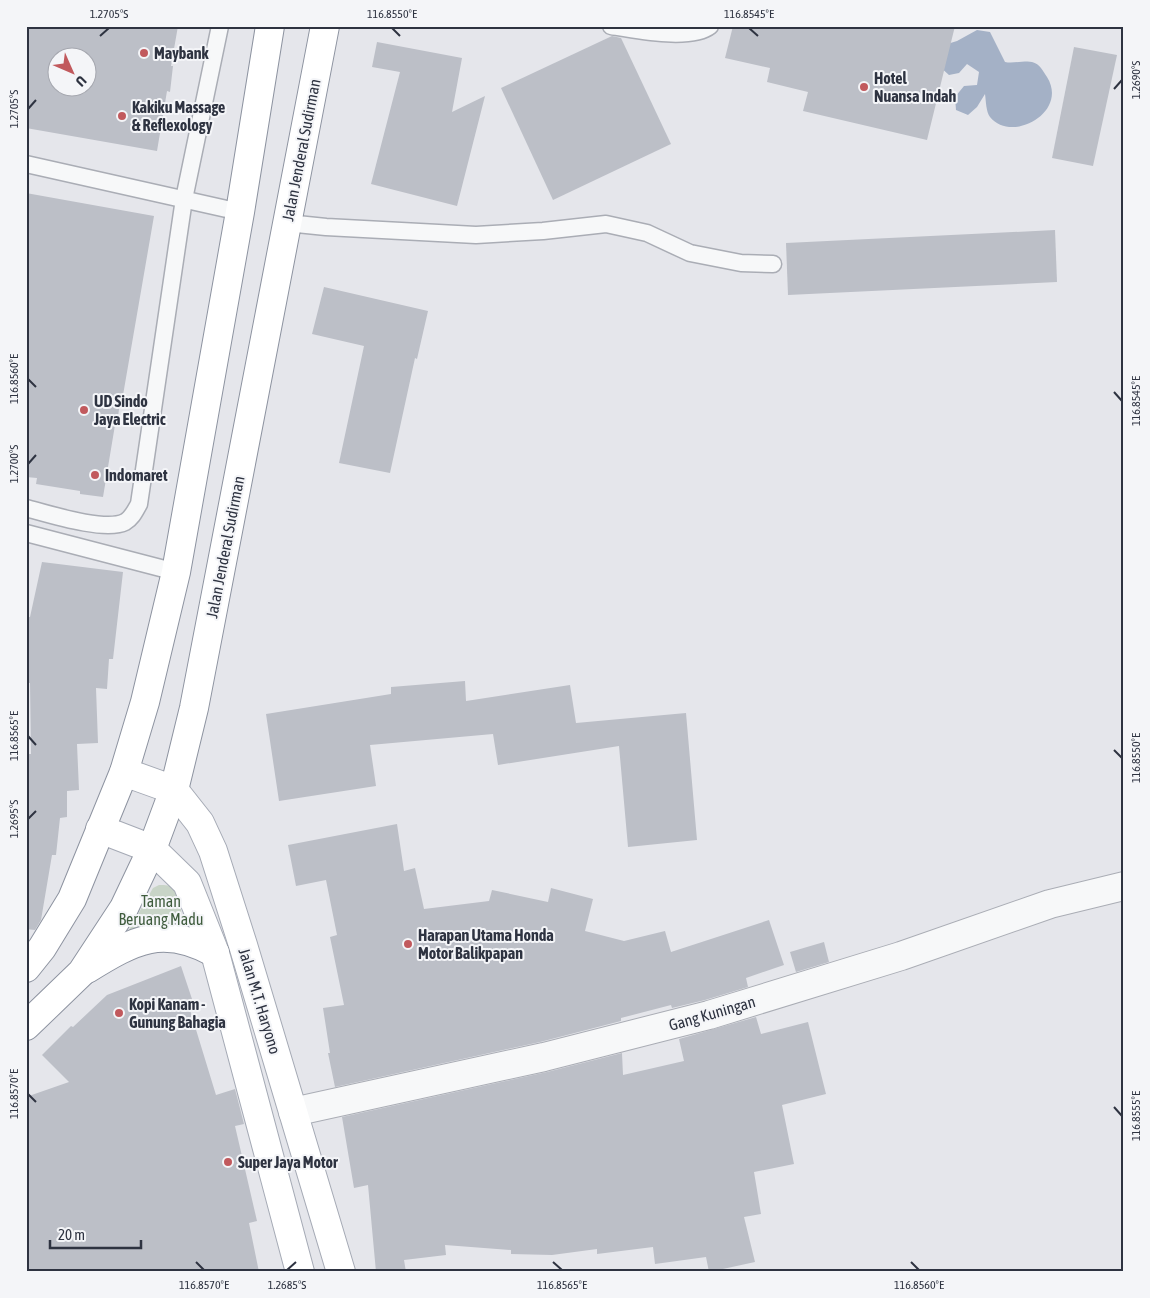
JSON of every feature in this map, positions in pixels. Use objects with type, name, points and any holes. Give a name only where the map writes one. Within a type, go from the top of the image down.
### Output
[{"type":"main road","points":[[26,968],[42,948],[72,899],[124,772],[145,702],[176,572],[240,212],[270,26]]},
{"type":"main road","name":"Jalan Jenderal Sudirman","points":[[26,1026],[82,972],[124,908],[152,849],[174,790],[194,708],[325,26]]},
{"type":"main road","points":[[124,772],[174,790]]},
{"type":"main road","name":"Jalan M.T. Haryono","points":[[174,790],[200,823],[213,851],[246,954],[341,1272]]},
{"type":"main road","name":"Jalan M.T. Haryono","points":[[100,829],[152,849],[187,882],[215,953],[300,1272]]},
{"type":"main road","points":[[82,972],[129,944],[160,937],[197,943],[215,953]]},
{"type":"street","name":"Gang Kuningan","points":[[293,1112],[544,1057],[709,1015],[901,956],[1050,904],[1124,886]]},
{"type":"lane","points":[[26,508],[100,525],[124,523],[135,511],[142,484],[184,199],[220,26]]},
{"type":"lane","points":[[612,26],[679,34],[703,31],[710,26]]},
{"type":"lane","points":[[26,164],[240,212]]},
{"type":"lane","points":[[287,223],[326,227],[476,235],[543,231],[606,224],[647,233],[690,253],[741,263],[773,264]]},
{"type":"lane","points":[[26,533],[176,572]]},
{"type":"green space","name":"Taman Beruang Madu","points":[[159,885],[166,885],[175,889],[179,898],[183,931],[125,937],[153,888]]},
{"type":"water","points":[[977,30],[990,32],[1005,62],[1032,62],[1044,72],[1052,90],[1050,102],[1044,112],[1035,120],[1024,125],[1011,127],[1000,124],[989,115],[985,94],[977,107],[968,115],[956,110],[955,97],[964,86],[977,85],[979,72],[967,64],[959,73],[949,75],[939,66],[944,45],[957,41]]},
{"type":"building","points":[[26,26],[178,26],[171,66],[173,66],[170,92],[167,91],[157,151],[26,128]]},
{"type":"building","name":"Hotel Nuansa Indah","points":[[733,26],[955,26],[927,140],[803,111],[808,92],[767,82],[770,68],[725,58]]},
{"type":"building","points":[[612,36],[621,38],[671,144],[553,200],[501,88]]},
{"type":"building","points":[[377,42],[462,58],[452,112],[485,96],[457,206],[371,184],[400,72],[372,67]]},
{"type":"building","points":[[1074,47],[1117,55],[1093,166],[1052,158]]},
{"type":"building","points":[[26,193],[154,216],[122,401],[120,401],[117,425],[115,425],[103,497],[80,494],[80,491],[36,484],[37,478],[26,477]]},
{"type":"building","points":[[1055,230],[1057,282],[788,295],[786,243]]},
{"type":"building","points":[[324,287],[428,311],[417,359],[415,358],[390,473],[339,463],[364,346],[312,334]]},
{"type":"building","points":[[42,562],[123,572],[113,659],[109,659],[107,689],[96,688],[98,743],[77,744],[79,790],[67,791],[67,817],[60,818],[56,855],[52,855],[41,920],[35,930],[26,929],[26,754],[31,754],[30,683],[26,683],[26,617],[30,617]]},
{"type":"building","points":[[465,681],[466,701],[570,685],[576,723],[686,713],[697,840],[628,847],[619,746],[498,765],[493,734],[370,745],[376,786],[279,801],[266,714],[391,694],[391,687]]},
{"type":"building","points":[[397,824],[404,871],[415,868],[424,909],[489,901],[492,890],[548,902],[551,888],[593,899],[585,931],[624,941],[665,931],[671,952],[769,920],[784,965],[746,978],[748,987],[705,1000],[672,1008],[671,1005],[621,1018],[621,1021],[540,1042],[335,1087],[328,1053],[330,1053],[323,1008],[344,1005],[330,937],[337,935],[326,880],[296,886],[288,845]]},
{"type":"building","points":[[824,942],[829,962],[796,972],[790,952]]},
{"type":"building","points":[[181,966],[195,1008],[190,1010],[216,1095],[235,1089],[244,1124],[235,1126],[257,1221],[249,1223],[259,1272],[26,1272],[26,1097],[69,1082],[42,1055],[71,1026],[73,1027],[107,995]]},
{"type":"building","points":[[756,1017],[761,1034],[808,1022],[826,1094],[782,1105],[794,1164],[754,1172],[761,1214],[744,1217],[755,1262],[709,1272],[706,1257],[655,1264],[653,1247],[597,1254],[597,1249],[552,1255],[511,1254],[511,1250],[445,1245],[446,1255],[404,1260],[406,1272],[376,1272],[368,1185],[354,1188],[342,1117],[547,1072],[622,1053],[623,1075],[684,1061],[679,1039]]},
{"type":"place","name":"Maybank","points":[[144,53]]},
{"type":"place","name":"Hotel Nuansa Indah","points":[[864,87]]},
{"type":"place","name":"Kakiku Massage & Reflexology","points":[[122,116]]},
{"type":"place","name":"UD Sindo Jaya Electric","points":[[84,410]]},
{"type":"place","name":"Indomaret","points":[[95,475]]},
{"type":"place","name":"Harapan Utama Honda Motor Balikpapan","points":[[408,944]]},
{"type":"place","name":"Kopi Kanam - Gunung Bahagia","points":[[119,1013]]},
{"type":"place","name":"Super Jaya Motor","points":[[228,1162]]}]
